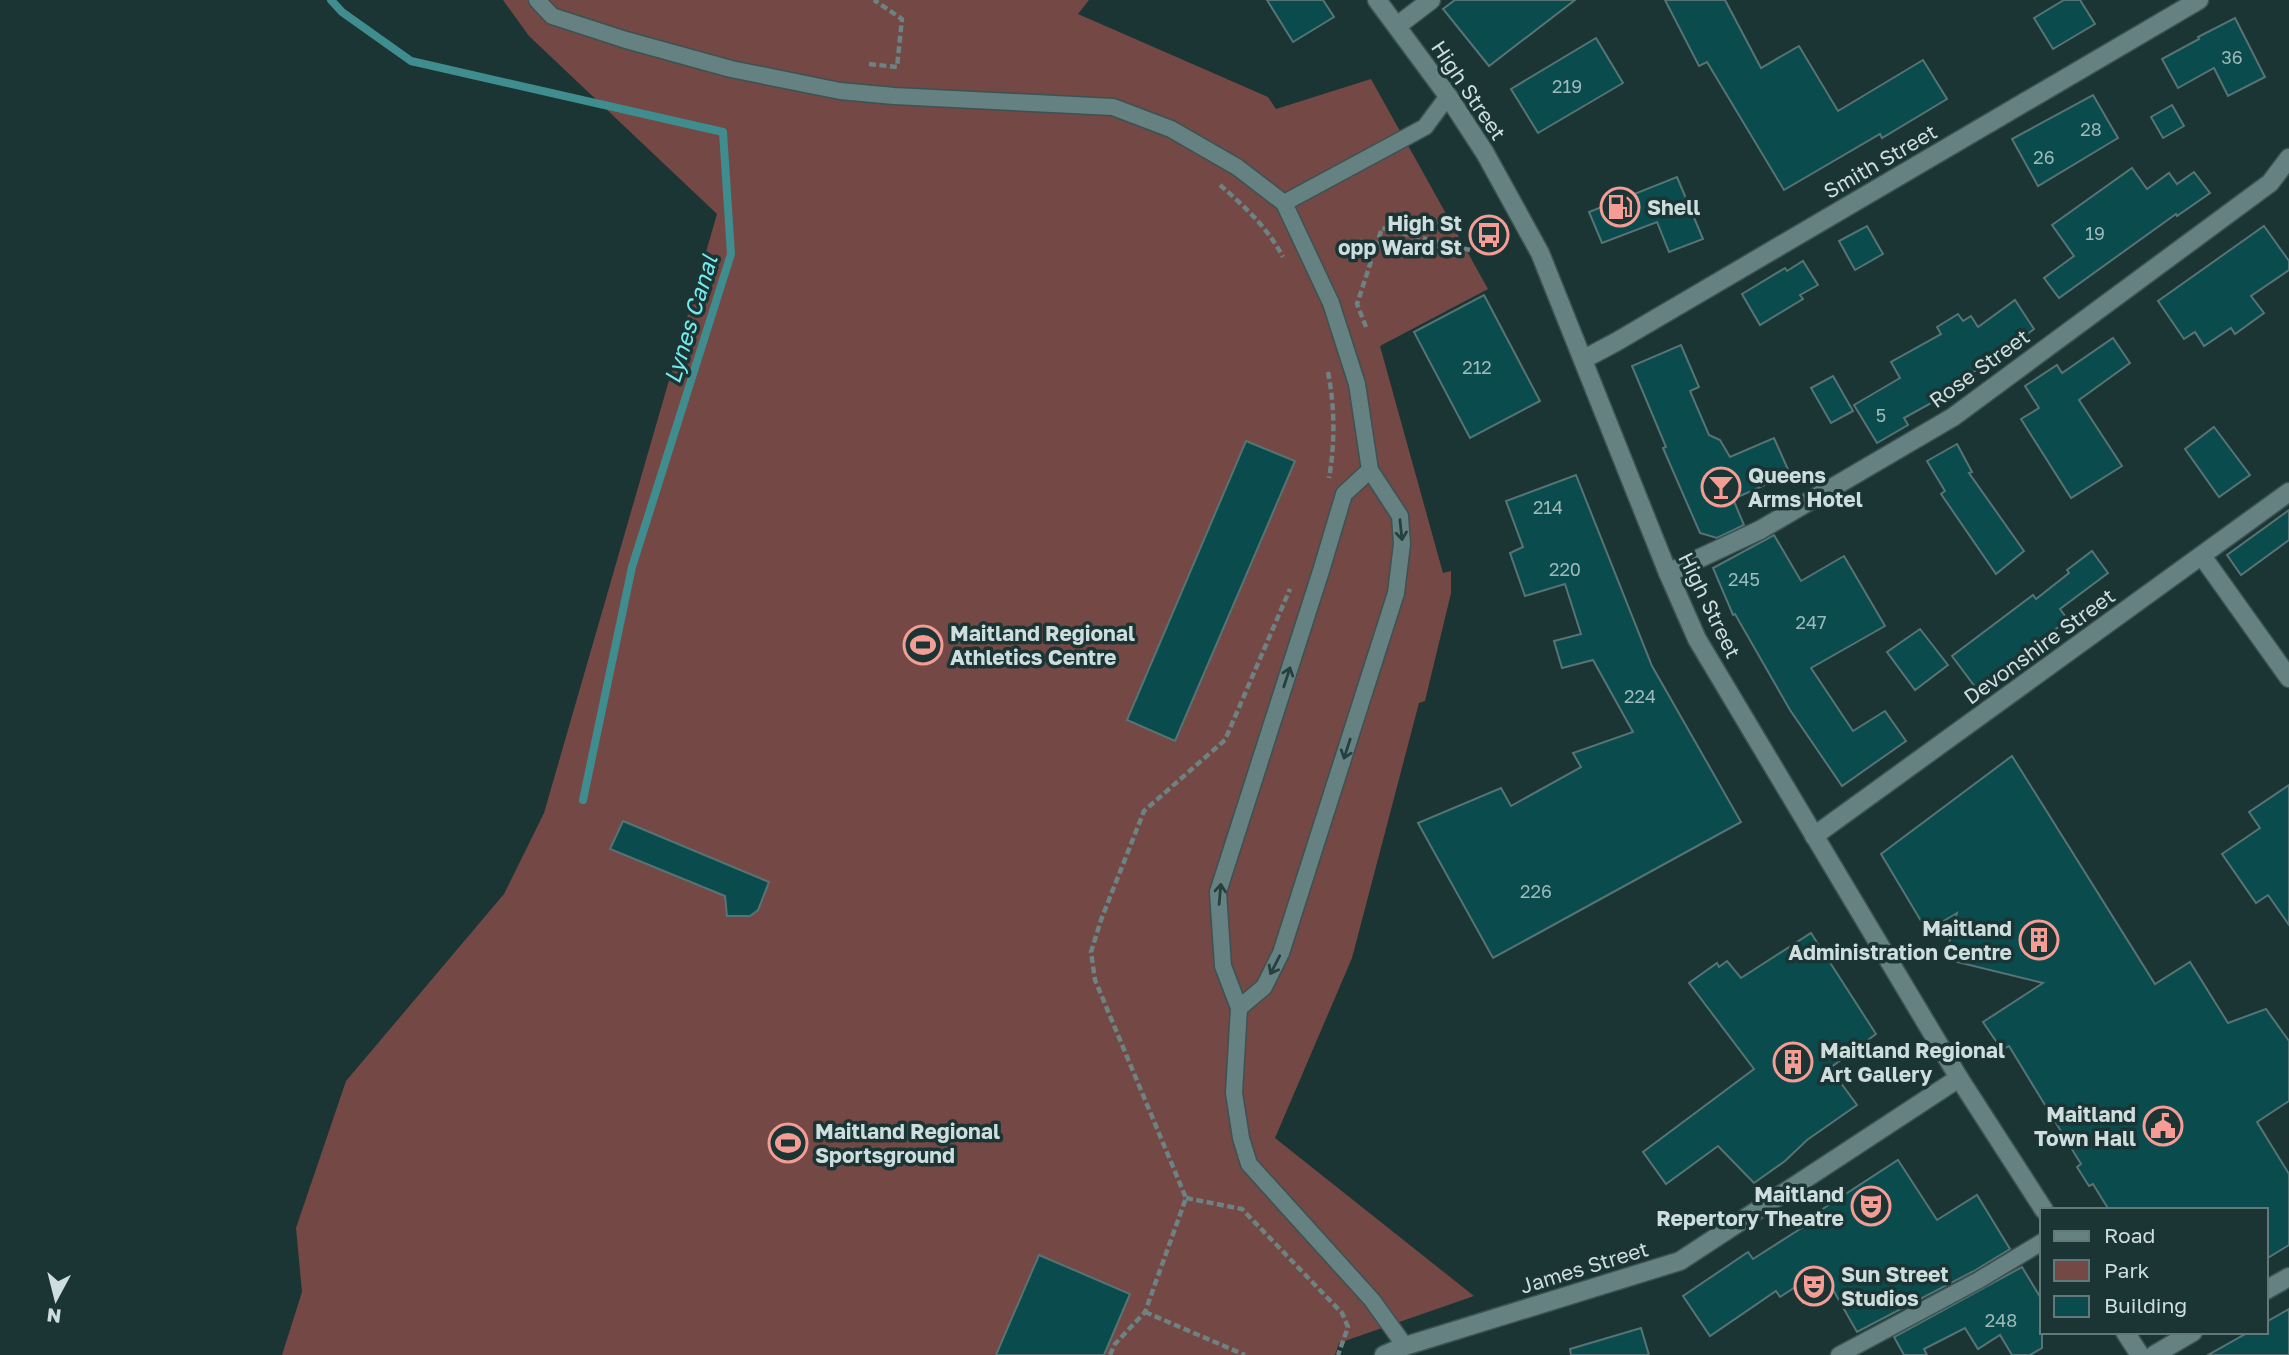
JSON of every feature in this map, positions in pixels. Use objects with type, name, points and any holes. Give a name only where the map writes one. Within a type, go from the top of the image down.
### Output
[{"type":"street","name":"High Street","points":[[1377,0],[1448,96],[1485,153],[1530,233],[1555,286],[1668,573],[1697,639],[1959,1078],[2043,1208]]},
{"type":"street","points":[[1397,26],[1431,0]]},
{"type":"street","name":"Smith Street","points":[[1584,359],[2199,0]]},
{"type":"street","name":"Rose Street","points":[[1668,573],[1760,530],[1953,417],[2270,183],[2289,158]]},
{"type":"street","name":"Devonshire Street","points":[[1814,836],[2289,492]]},
{"type":"street","points":[[2202,556],[2289,678]]},
{"type":"street","name":"James Street","points":[[1384,1355],[1405,1346],[1680,1261],[1959,1078]]},
{"type":"street","points":[[2268,1289],[2289,1277]]},
{"type":"street","points":[[2126,1334],[2140,1355]]},
{"type":"street","points":[[2154,1355],[2190,1334]]},
{"type":"lane","points":[[537,0],[552,16],[626,40],[731,69],[840,90],[894,96],[1113,107],[1171,129],[1237,167],[1284,203],[1331,303],[1342,334],[1357,384],[1370,470],[1399,516],[1402,544],[1396,593],[1281,953],[1264,987],[1239,1008]]},
{"type":"lane","points":[[1284,203],[1424,127],[1448,96]]},
{"type":"lane","points":[[1370,470],[1344,494],[1218,892],[1223,966],[1239,1008],[1234,1093],[1241,1138],[1250,1164],[1372,1300],[1405,1346]]},
{"type":"lane","points":[[1839,1355],[1979,1280],[2040,1243]]},
{"type":"path","points":[[869,64],[897,67],[902,19],[874,0]]},
{"type":"path","points":[[1215,180],[1242,204],[1274,240],[1286,263]]},
{"type":"path","points":[[1366,327],[1357,304],[1382,228],[1470,250]]},
{"type":"path","points":[[1325,363],[1333,411],[1333,458],[1329,481]]},
{"type":"path","points":[[1110,1355],[1115,1344],[1145,1312],[1186,1198],[1095,980],[1091,952],[1144,811],[1225,740],[1294,579]]},
{"type":"path","points":[[1186,1198],[1242,1209],[1342,1313],[1348,1327],[1338,1355]]},
{"type":"path","points":[[1145,1312],[1245,1355]]},
{"type":"green space","points":[[503,0],[1089,0],[1078,14],[1268,97],[1276,109],[1371,79],[1488,289],[1380,346],[1443,573],[1451,571],[1451,593],[1425,701],[1419,703],[1352,958],[1275,1138],[1474,1296],[1339,1343],[1335,1355],[282,1355],[302,1292],[296,1228],[346,1081],[504,894],[544,813],[717,214],[529,36]]},
{"type":"building","points":[[1267,0],[1323,0],[1334,17],[1293,42]]},
{"type":"building","points":[[1455,0],[1575,0],[1489,66],[1443,9]]},
{"type":"building","points":[[1665,0],[1725,0],[1761,68],[1799,46],[1838,111],[1923,60],[1947,99],[1882,138],[1880,134],[1784,190],[1707,62],[1699,66]]},
{"type":"building","points":[[2064,0],[2080,0],[2095,24],[2053,49],[2034,18]]},
{"type":"building","points":[[2235,18],[2265,77],[2228,96],[2214,68],[2178,88],[2162,59]]},
{"type":"building","points":[[1596,38],[1623,83],[1538,133],[1511,89]]},
{"type":"building","points":[[2093,95],[2118,138],[2038,186],[2012,139]]},
{"type":"building","points":[[2172,105],[2184,126],[2163,138],[2151,117]]},
{"type":"building","points":[[2132,168],[2147,189],[2169,173],[2177,184],[2194,172],[2210,193],[2177,216],[2176,214],[2059,298],[2044,278],[2074,256],[2052,225]]},
{"type":"building","points":[[1677,177],[1703,239],[1669,252],[1657,222],[1602,243],[1589,212]]},
{"type":"building","points":[[1867,226],[1883,254],[1855,270],[1839,241]]},
{"type":"building","points":[[2264,226],[2289,261],[2289,270],[2251,296],[2264,313],[2235,334],[2231,328],[2204,346],[2195,332],[2184,339],[2158,301]]},
{"type":"building","points":[[1803,261],[1818,285],[1800,295],[1803,299],[1760,325],[1742,294],[1785,268],[1787,271]]},
{"type":"building","points":[[1484,295],[1540,401],[1470,438],[1414,332]]},
{"type":"building","points":[[2015,300],[2034,329],[1952,386],[1955,390],[1904,418],[1908,425],[1877,443],[1854,405],[1900,378],[1891,362],[1941,334],[1937,327],[1958,314],[1963,321],[1971,316],[1978,327]]},
{"type":"building","points":[[2113,338],[2130,363],[2079,400],[2122,466],[2071,498],[2021,419],[2039,408],[2025,386],[2057,365],[2062,373]]},
{"type":"building","name":"Queens Arms Hotel","points":[[1681,345],[1699,387],[1690,391],[1709,435],[1720,440],[1730,457],[1774,438],[1790,474],[1733,499],[1744,525],[1717,538],[1700,533],[1663,448],[1666,447],[1632,366]]},
{"type":"building","points":[[1833,376],[1853,411],[1831,423],[1811,388]]},
{"type":"building","points":[[2214,427],[2250,475],[2219,497],[2185,449]]},
{"type":"building","name":"Maitland Regional Athletics Centre","points":[[1246,441],[1295,461],[1175,741],[1127,720]]},
{"type":"building","points":[[1957,444],[1972,472],[1969,473],[2024,551],[1996,574],[1941,494],[1945,491],[1927,461]]},
{"type":"building","points":[[1576,475],[1652,666],[1741,822],[1493,958],[1418,823],[1501,788],[1511,806],[1581,767],[1573,753],[1633,732],[1593,660],[1562,668],[1554,641],[1581,634],[1565,584],[1525,596],[1510,553],[1523,547],[1506,501]]},
{"type":"building","points":[[2289,510],[2289,540],[2241,575],[2227,555]]},
{"type":"building","points":[[1774,535],[1801,581],[1844,556],[1885,626],[1811,668],[1853,731],[1885,711],[1906,741],[1842,786],[1790,710],[1735,614],[1733,615],[1713,568]]},
{"type":"building","points":[[2092,551],[2108,573],[2060,609],[2068,620],[1976,688],[1952,656],[2033,595],[2036,599]]},
{"type":"building","points":[[1920,629],[1948,665],[1915,690],[1887,652]]},
{"type":"building","name":"Maitland Administration Centre","points":[[2012,756],[2155,984],[2190,962],[2228,1023],[2266,1009],[2289,1041],[2289,1101],[2257,1122],[2289,1174],[2289,1245],[2268,1258],[2268,1208],[2108,1208],[2093,1184],[2089,1186],[2077,1167],[2081,1164],[2009,1046],[2002,1050],[1983,1022],[2043,983],[1945,959],[1957,913],[1927,931],[1881,854]]},
{"type":"building","points":[[2289,785],[2289,925],[2268,895],[2256,903],[2222,854],[2260,828],[2249,812]]},
{"type":"building","points":[[623,821],[769,882],[758,910],[750,916],[727,916],[725,896],[610,849]]},
{"type":"building","name":"Maitland Regional Art Gallery","points":[[1811,933],[1876,1034],[1830,1068],[1857,1105],[1807,1140],[1785,1161],[1754,1183],[1718,1146],[1666,1184],[1643,1152],[1754,1069],[1689,983],[1717,963],[1719,967],[1727,961],[1741,978]]},
{"type":"building","points":[[1898,1160],[1937,1220],[1977,1195],[2010,1249],[1974,1271],[1857,1332],[1832,1288],[1803,1303],[1794,1288],[1780,1297],[1776,1291],[1710,1336],[1683,1296],[1748,1252],[1753,1259],[1821,1216],[1818,1212]]},
{"type":"building","points":[[1039,1255],[1130,1294],[1104,1355],[996,1355]]},
{"type":"building","points":[[2022,1267],[2040,1297],[2042,1348],[2030,1355],[2012,1355],[2000,1335],[1978,1349],[1965,1328],[1924,1349],[1927,1355],[1904,1355],[1894,1337]]},
{"type":"building","points":[[2289,1309],[2289,1355],[2208,1355],[2245,1334],[2268,1334],[2268,1321]]},
{"type":"building","points":[[1641,1328],[1649,1355],[1571,1355],[1570,1349]]},
{"type":"waterway","name":"Lynes Canal","points":[[331,0],[342,12],[411,61],[723,132],[731,254],[632,567],[583,800]]},
{"type":"place","name":"Shell","points":[[1620,207]]},
{"type":"place","name":"High St opp Ward St","points":[[1489,235]]},
{"type":"place","name":"Queens Arms Hotel","points":[[1721,487]]},
{"type":"place","name":"Maitland Regional Athletics Centre","points":[[923,645]]},
{"type":"place","name":"Maitland Administration Centre","points":[[2039,940]]},
{"type":"place","name":"Maitland Regional Art Gallery","points":[[1793,1062]]},
{"type":"place","name":"Maitland Town Hall","points":[[2163,1126]]},
{"type":"place","name":"Maitland Regional Sportsground","points":[[788,1143]]},
{"type":"place","name":"Maitland Repertory Theatre","points":[[1871,1206]]},
{"type":"place","name":"Sun Street Studios","points":[[1814,1286]]}]
